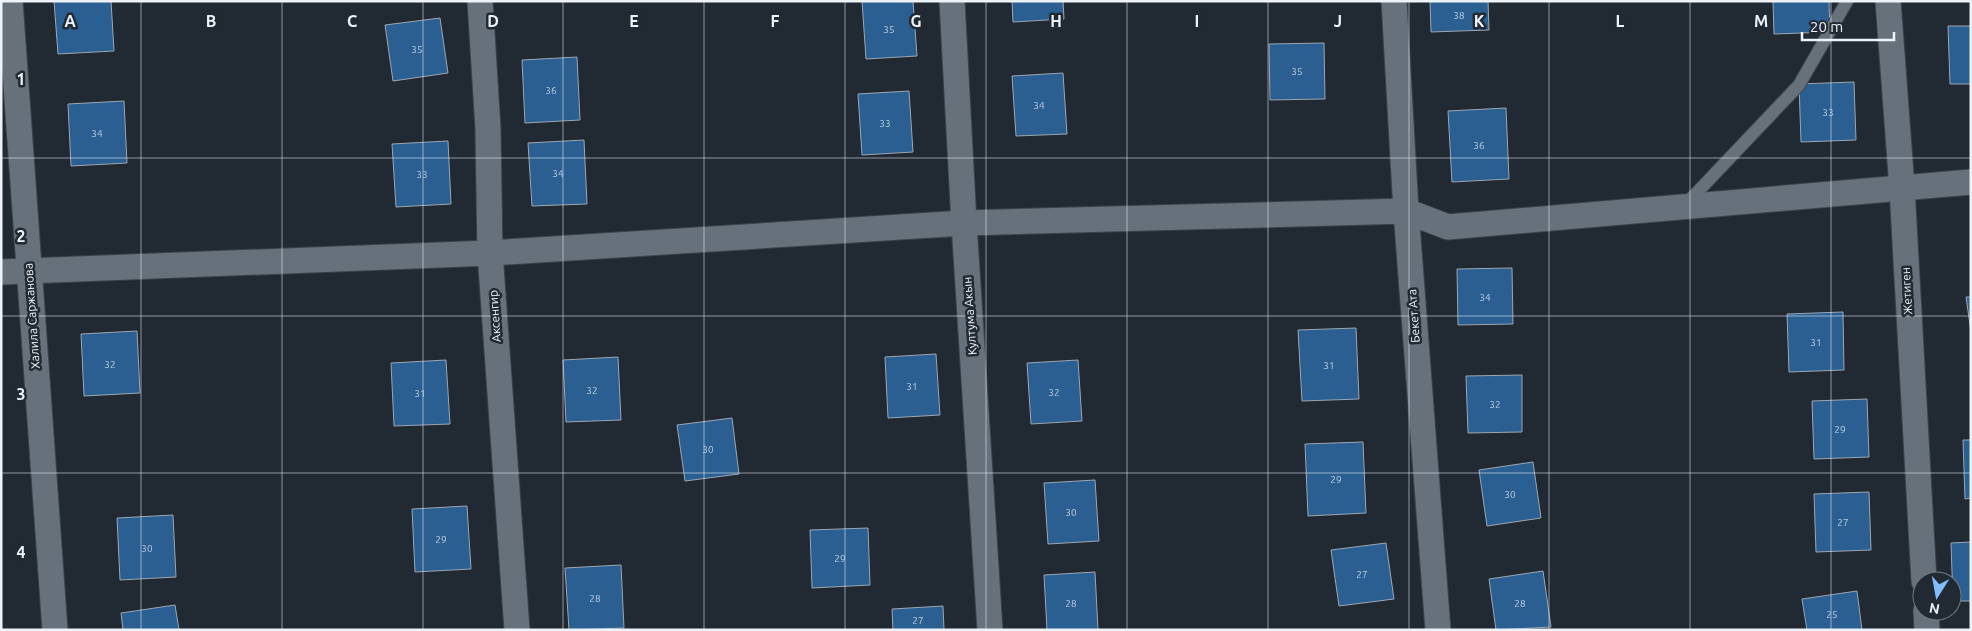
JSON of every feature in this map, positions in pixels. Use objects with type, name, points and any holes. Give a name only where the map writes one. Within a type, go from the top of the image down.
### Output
[{"type":"street","name":"Халила Саржанова","points":[[10,1],[55,630]]},
{"type":"street","name":"Аксенгир","points":[[480,1],[488,129],[490,253],[517,630]]},
{"type":"street","name":"Култума Акын","points":[[952,1],[990,630]]},
{"type":"street","name":"Бекет Ата","points":[[1394,1],[1406,211],[1438,630]]},
{"type":"street","name":"Жетиген","points":[[1888,1],[1902,188],[1923,571]]},
{"type":"street","points":[[1,272],[490,253],[964,223],[1406,211],[1448,227],[1971,182]]},
{"type":"lane","points":[[1683,207],[1800,85],[1847,1]]},
{"type":"building","points":[[54,1],[111,1],[114,51],[58,54]]},
{"type":"building","points":[[862,1],[913,1],[917,56],[866,59]]},
{"type":"building","points":[[1012,1],[1063,1],[1064,19],[1013,22]]},
{"type":"building","points":[[1430,1],[1488,1],[1489,30],[1431,32]]},
{"type":"building","points":[[1773,1],[1829,1],[1830,32],[1774,34]]},
{"type":"building","points":[[440,18],[448,73],[393,81],[385,25]]},
{"type":"building","points":[[1948,26],[1971,26],[1971,84],[1950,84]]},
{"type":"building","points":[[1324,43],[1325,99],[1270,100],[1269,44]]},
{"type":"building","points":[[577,57],[580,120],[525,123],[522,60]]},
{"type":"building","points":[[1063,73],[1067,134],[1016,136],[1012,76]]},
{"type":"building","points":[[1854,82],[1856,140],[1801,142],[1799,84]]},
{"type":"building","points":[[909,91],[913,152],[862,155],[858,94]]},
{"type":"building","points":[[124,101],[127,163],[71,166],[68,104]]},
{"type":"building","points":[[1506,108],[1509,179],[1452,182],[1448,111]]},
{"type":"building","points":[[584,140],[587,204],[532,206],[528,143]]},
{"type":"building","points":[[448,141],[451,204],[396,207],[392,144]]},
{"type":"building","points":[[1512,268],[1513,324],[1458,325],[1457,269]]},
{"type":"building","points":[[1966,297],[1971,297],[1971,332]]},
{"type":"building","points":[[1843,312],[1844,370],[1789,372],[1787,314]]},
{"type":"building","points":[[1356,328],[1359,399],[1302,401],[1298,330]]},
{"type":"building","points":[[137,331],[140,393],[84,396],[81,334]]},
{"type":"building","points":[[936,354],[940,415],[888,418],[885,357]]},
{"type":"building","points":[[618,357],[621,420],[566,422],[563,360]]},
{"type":"building","points":[[446,360],[450,424],[394,426],[391,363]]},
{"type":"building","points":[[1078,360],[1082,421],[1031,424],[1027,363]]},
{"type":"building","points":[[1522,375],[1522,432],[1468,433],[1466,376]]},
{"type":"building","points":[[1867,399],[1869,457],[1814,459],[1812,401]]},
{"type":"building","points":[[732,418],[739,474],[685,481],[677,425]]},
{"type":"building","points":[[1963,440],[1971,440],[1971,498],[1965,499]]},
{"type":"building","points":[[1363,442],[1366,513],[1308,516],[1305,444]]},
{"type":"building","points":[[1533,462],[1541,518],[1487,526],[1479,470]]},
{"type":"building","points":[[1095,480],[1099,541],[1048,544],[1044,483]]},
{"type":"building","points":[[1869,492],[1871,550],[1816,552],[1814,494]]},
{"type":"building","points":[[467,506],[471,569],[415,572],[412,509]]},
{"type":"building","points":[[173,515],[176,577],[120,580],[117,518]]},
{"type":"building","points":[[868,528],[870,585],[812,588],[810,530]]},
{"type":"building","points":[[1971,542],[1971,601],[1962,601],[1962,571],[1952,571],[1951,543]]},
{"type":"building","points":[[1386,543],[1394,599],[1339,606],[1331,550]]},
{"type":"building","points":[[621,565],[624,628],[569,630],[565,568]]},
{"type":"building","points":[[1543,571],[1551,627],[1496,630],[1489,579]]},
{"type":"building","points":[[1095,572],[1098,630],[1047,630],[1044,575]]},
{"type":"building","points":[[1857,591],[1862,630],[1807,630],[1802,599]]},
{"type":"building","points":[[175,605],[179,630],[123,630],[121,613]]},
{"type":"building","points":[[943,606],[944,630],[893,630],[892,609]]}]
